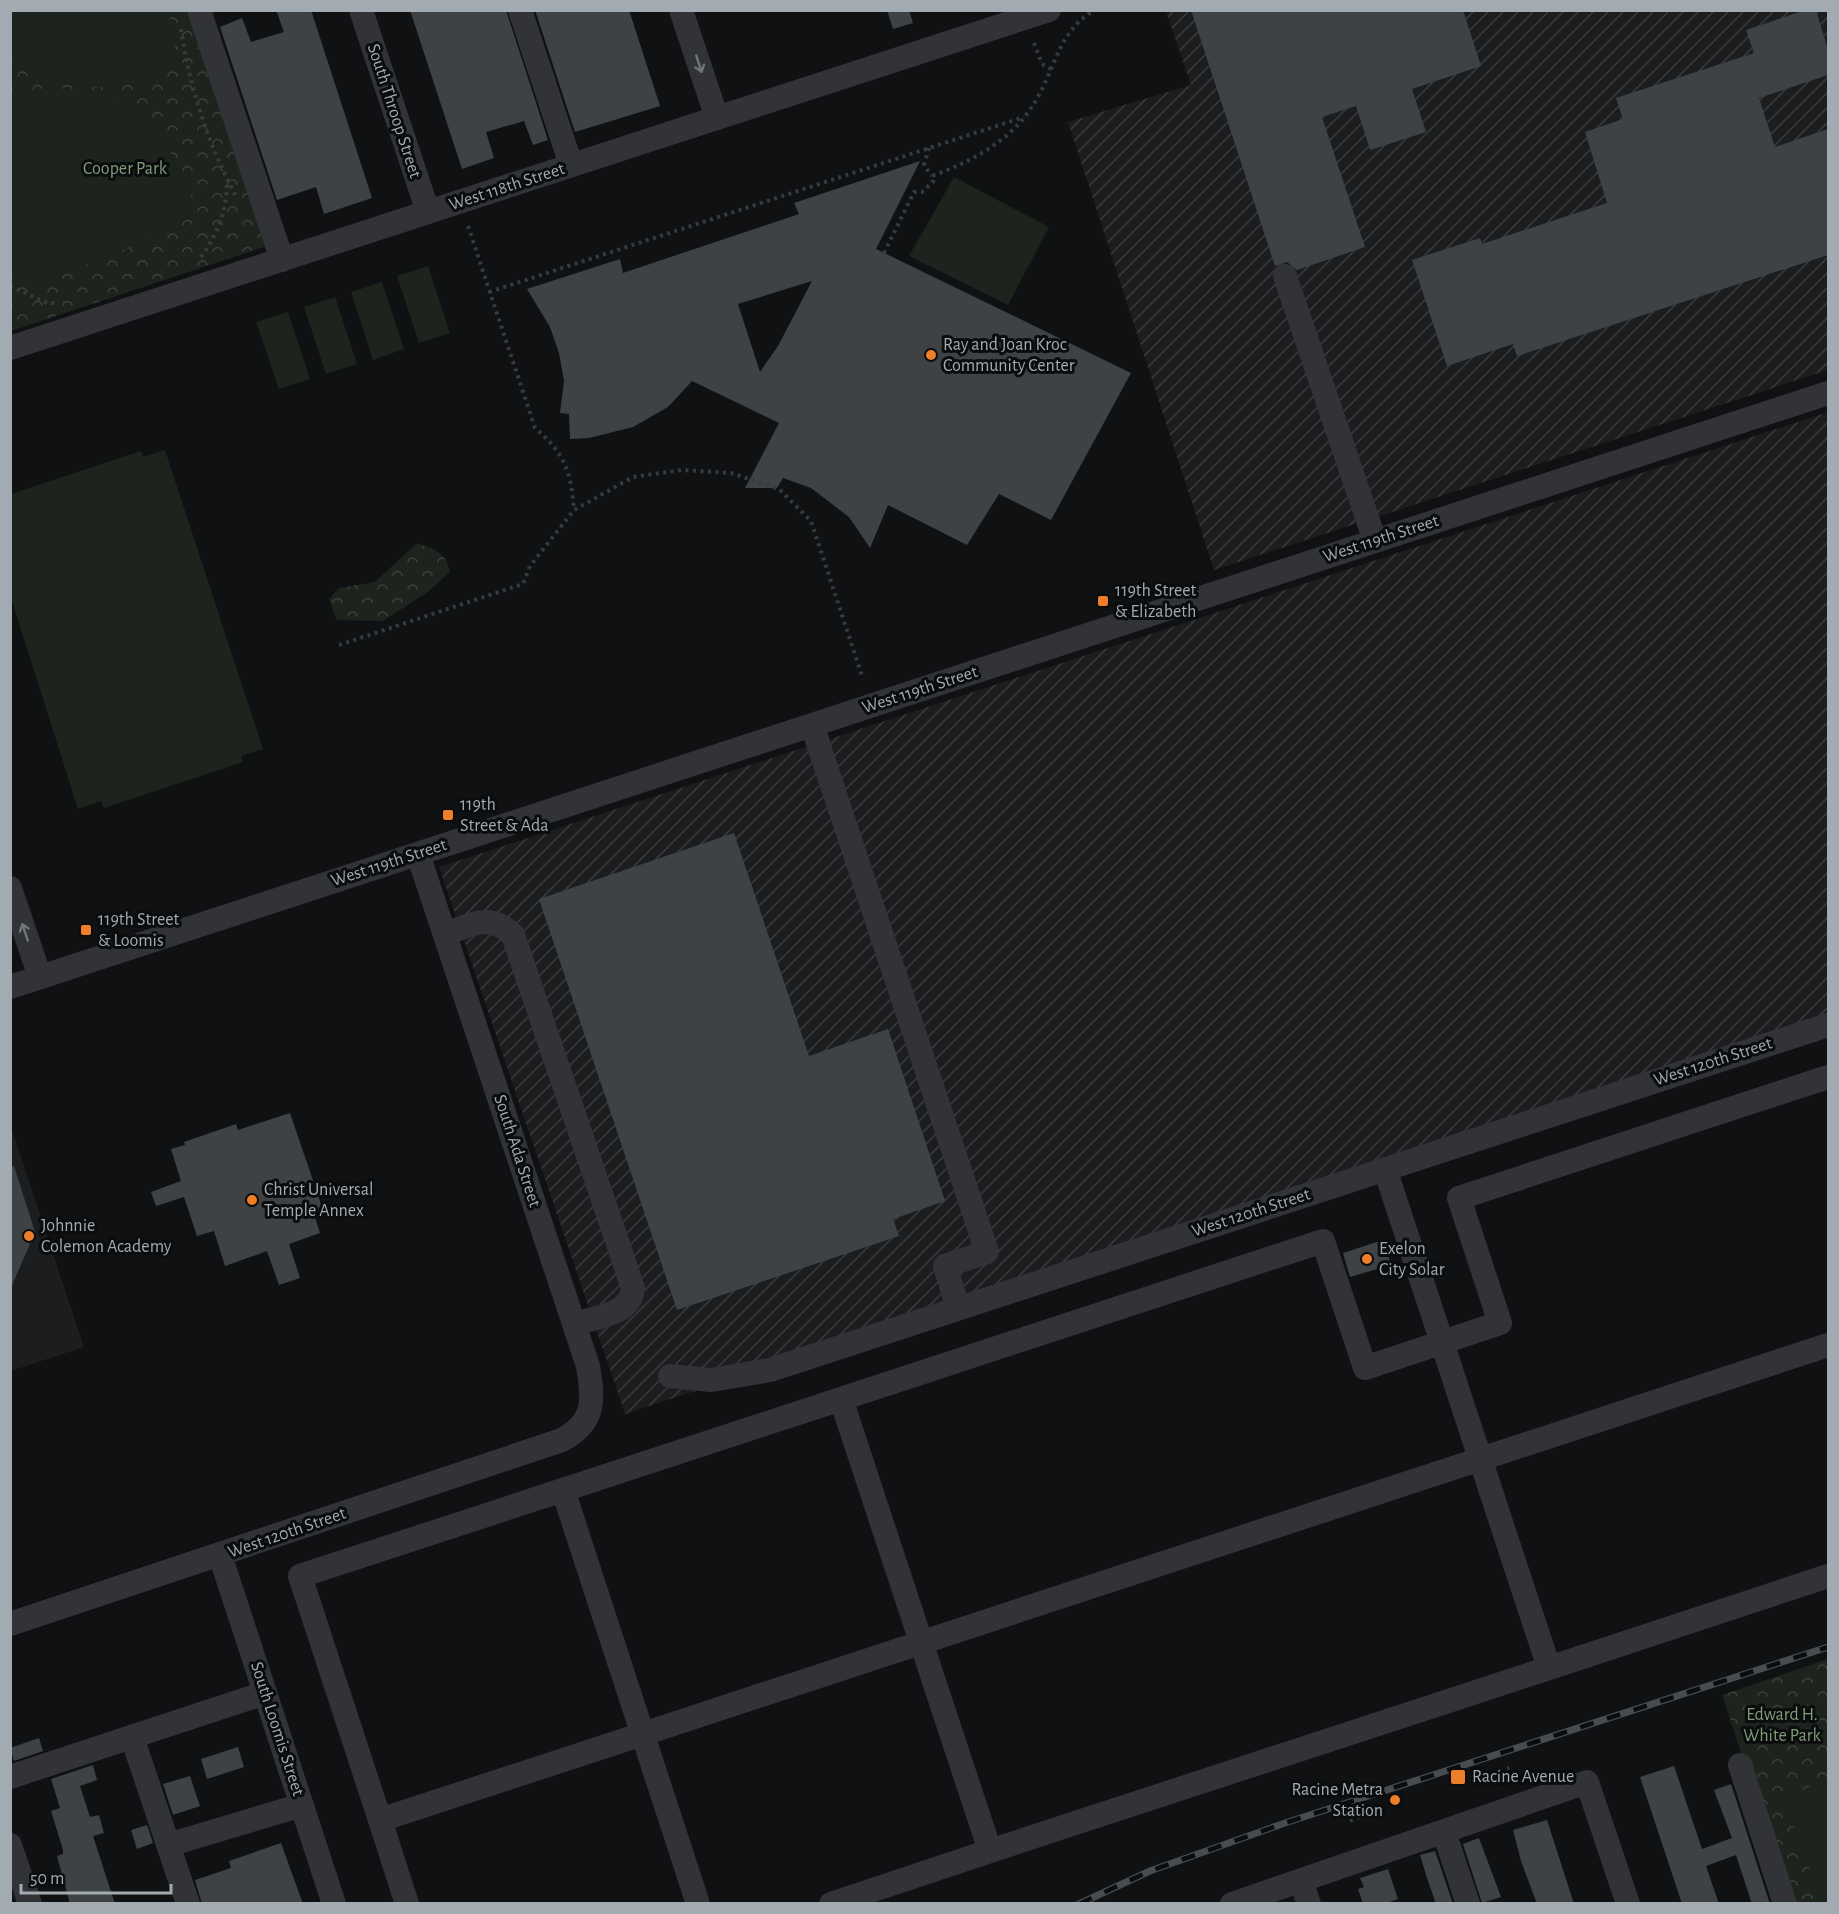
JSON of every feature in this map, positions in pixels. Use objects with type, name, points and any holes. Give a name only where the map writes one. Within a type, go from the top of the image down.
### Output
[{"type":"street","name":"South Throop Street","points":[[361,10],[428,212]]},
{"type":"street","points":[[520,10],[571,165]]},
{"type":"street","points":[[681,10],[717,118]]},
{"type":"street","name":"West 118th Street","points":[[10,348],[717,118],[1001,18],[1048,10]]},
{"type":"street","points":[[190,16],[282,260]]},
{"type":"street","points":[[1285,276],[1375,541]]},
{"type":"street","name":"West 119th Street","points":[[10,987],[1828,393]]},
{"type":"street","points":[[812,725],[987,1252],[945,1266],[958,1308]]},
{"type":"street","name":"South Ada Street","points":[[418,854],[588,1366],[591,1404],[587,1420],[579,1431],[562,1440]]},
{"type":"street","points":[[10,888],[40,977]]},
{"type":"street","points":[[445,934],[484,921],[495,922],[513,935],[633,1288],[632,1300],[625,1308],[574,1324]]},
{"type":"street","name":"West 120th Street","points":[[670,1376],[711,1380],[770,1370],[1828,1025]]},
{"type":"street","points":[[407,1904],[300,1576],[1323,1241],[1365,1368],[1500,1323],[1459,1198],[1828,1077]]},
{"type":"street","points":[[1385,1169],[1549,1668]]},
{"type":"street","points":[[380,1820],[1828,1345]]},
{"type":"street","points":[[842,1399],[990,1851]]},
{"type":"street","name":"West 120th Street","points":[[10,1624],[562,1440]]},
{"type":"street","points":[[563,1490],[698,1904]]},
{"type":"street","name":"South Loomis Street","points":[[220,1555],[334,1904]]},
{"type":"street","points":[[831,1904],[1828,1576]]},
{"type":"street","points":[[10,1777],[265,1693]]},
{"type":"street","points":[[132,1737],[188,1904]]},
{"type":"street","points":[[1740,1765],[1785,1904]]},
{"type":"street","points":[[1232,1904],[1305,1892],[1444,1832],[1587,1782],[1628,1904]]},
{"type":"street","points":[[168,1845],[302,1805]]},
{"type":"street","points":[[1444,1832],[1468,1904]]},
{"type":"street","points":[[10,1845],[30,1904]]},
{"type":"path","points":[[932,176],[982,155],[1001,141],[1024,117],[1040,94],[1069,31],[1082,18],[1095,10]]},
{"type":"path","points":[[190,16],[195,92],[226,179],[243,208]]},
{"type":"path","points":[[1034,42],[1042,64],[1051,69]]},
{"type":"path","points":[[489,292],[1024,117]]},
{"type":"path","points":[[884,253],[914,192],[929,188],[933,182],[932,176],[924,165],[930,148]]},
{"type":"path","points":[[201,257],[213,240],[222,220],[227,198],[226,179]]},
{"type":"path","points":[[468,226],[535,428],[556,448],[566,463],[572,482],[573,510]]},
{"type":"path","points":[[10,286],[46,303],[59,303]]},
{"type":"path","points":[[339,645],[523,584],[530,566],[573,510],[633,477],[682,470],[731,473],[779,489],[811,521],[863,679]]},
{"type":"path","points":[[1500,1771],[1509,1768]]},
{"type":"path","points":[[1350,1821],[1365,1815]]},
{"type":"shaded area","points":[[1166,11],[1828,11],[1828,370],[1214,570],[1068,122],[1191,85]]},
{"type":"shaded area","points":[[1828,412],[1828,1020],[625,1414],[439,867]]},
{"type":"shaded area","name":"Johnnie Colemon Academy","points":[[10,1124],[84,1347],[11,1371],[10,1371]]},
{"type":"green space","points":[[11,10],[168,11],[179,66],[158,76],[114,86],[92,87],[48,78],[11,53]]},
{"type":"green space","name":"Cooper Park","points":[[10,11],[193,11],[270,245],[11,331]]},
{"type":"green space","points":[[53,88],[103,95],[121,102],[138,113],[165,143],[175,160],[197,215],[108,257],[32,283],[15,275],[11,263],[11,96],[27,90]]},
{"type":"green space","points":[[954,177],[1049,227],[1008,305],[909,256]]},
{"type":"green space","points":[[428,266],[450,333],[419,343],[397,276]]},
{"type":"green space","points":[[382,282],[404,349],[373,360],[351,292]]},
{"type":"green space","points":[[335,297],[357,364],[326,374],[304,307]]},
{"type":"green space","points":[[288,312],[310,379],[279,389],[256,322]]},
{"type":"green space","points":[[165,450],[263,749],[241,756],[243,762],[104,808],[101,801],[78,809],[11,598],[11,494],[141,451],[143,457]]},
{"type":"green space","points":[[417,543],[434,549],[442,556],[450,572],[429,591],[383,621],[337,620],[329,599],[339,588],[375,582]]},
{"type":"green space","name":"Edward H. White Park","points":[[1828,1659],[1828,1903],[1790,1903],[1722,1695]]},
{"type":"green space","points":[[1828,1778],[1828,1903],[1823,1904],[1784,1799]]},
{"type":"building","points":[[276,10],[311,10],[372,198],[324,214],[316,187],[277,200],[220,27],[242,18],[251,42],[284,32]]},
{"type":"building","points":[[410,10],[506,10],[548,140],[533,145],[524,121],[486,132],[494,158],[462,169]]},
{"type":"building","points":[[535,10],[629,10],[660,106],[575,132]]},
{"type":"building","points":[[887,10],[909,10],[913,23],[893,29]]},
{"type":"building","points":[[1191,10],[1463,10],[1481,66],[1412,89],[1426,132],[1370,150],[1356,106],[1322,117],[1365,247],[1297,270],[1287,262],[1275,266]]},
{"type":"building","points":[[1805,10],[1816,10],[1828,50],[1828,75],[1759,98],[1775,147],[1828,129],[1828,255],[1517,356],[1513,344],[1447,366],[1412,260],[1480,238],[1482,244],[1607,203],[1585,132],[1623,119],[1616,98],[1754,53],[1746,30]]},
{"type":"building","name":"Ray and Joan Kroc Community Center","points":[[920,161],[876,249],[1131,373],[1051,520],[999,494],[967,545],[888,505],[870,548],[849,517],[811,488],[783,478],[777,488],[745,488],[779,423],[692,381],[668,407],[633,427],[589,438],[570,439],[569,414],[560,413],[564,381],[559,353],[550,327],[527,289],[620,259],[623,273],[799,214],[794,203]],"holes":[[[812,281],[778,346],[760,372],[738,304]]]},
{"type":"building","points":[[734,833],[809,1056],[888,1029],[945,1201],[893,1219],[899,1236],[677,1310],[539,899]]},
{"type":"building","name":"Christ Universal Temple Annex","points":[[290,1113],[323,1210],[314,1214],[320,1233],[289,1244],[300,1278],[279,1285],[267,1251],[225,1266],[214,1231],[197,1236],[184,1197],[156,1206],[151,1192],[181,1181],[171,1149],[185,1145],[184,1142],[236,1124],[238,1130]]},
{"type":"building","points":[[14,1166],[35,1232],[10,1290],[10,1167]]},
{"type":"building","name":"Exelon City Solar","points":[[1383,1240],[1391,1265],[1350,1277],[1343,1253]]},
{"type":"building","points":[[39,1738],[43,1751],[14,1761],[10,1748]]},
{"type":"building","points":[[238,1747],[244,1767],[207,1779],[201,1759]]},
{"type":"building","points":[[93,1765],[97,1780],[80,1786],[90,1817],[99,1815],[104,1833],[93,1836],[115,1904],[70,1904],[57,1856],[63,1854],[63,1850],[51,1811],[60,1808],[51,1779]]},
{"type":"building","points":[[1674,1766],[1702,1849],[1732,1838],[1714,1790],[1731,1784],[1770,1904],[1752,1904],[1736,1855],[1706,1866],[1719,1904],[1682,1904],[1640,1777]]},
{"type":"building","points":[[190,1776],[200,1806],[173,1815],[163,1784]]},
{"type":"building","points":[[1547,1820],[1574,1904],[1537,1904],[1521,1861],[1513,1830]]},
{"type":"building","points":[[147,1825],[153,1843],[137,1849],[131,1830]]},
{"type":"building","points":[[1479,1838],[1501,1897],[1482,1903],[1463,1844]]},
{"type":"building","points":[[281,1843],[303,1904],[202,1904],[195,1880],[231,1868],[229,1861]]},
{"type":"building","points":[[1435,1851],[1453,1904],[1436,1904],[1427,1878],[1420,1855]]},
{"type":"building","points":[[1388,1869],[1398,1899],[1384,1904],[1363,1904],[1358,1889],[1364,1887],[1360,1878]]},
{"type":"railway","points":[[1079,1904],[1150,1871],[1285,1823],[1828,1647]]},
{"type":"place","name":"Ray and Joan Kroc Community Center","points":[[931,355]]},
{"type":"place","name":"119th Street & Elizabeth","points":[[1103,601]]},
{"type":"place","name":"119th Street & Ada","points":[[448,815]]},
{"type":"place","name":"119th Street & Loomis","points":[[86,930]]},
{"type":"place","name":"Christ Universal Temple Annex","points":[[252,1200]]},
{"type":"place","name":"Johnnie Colemon Academy","points":[[29,1236]]},
{"type":"place","name":"Exelon City Solar","points":[[1367,1259]]},
{"type":"place","name":"Racine Avenue","points":[[1458,1777]]},
{"type":"place","name":"Racine Metra Station","points":[[1395,1800]]}]
